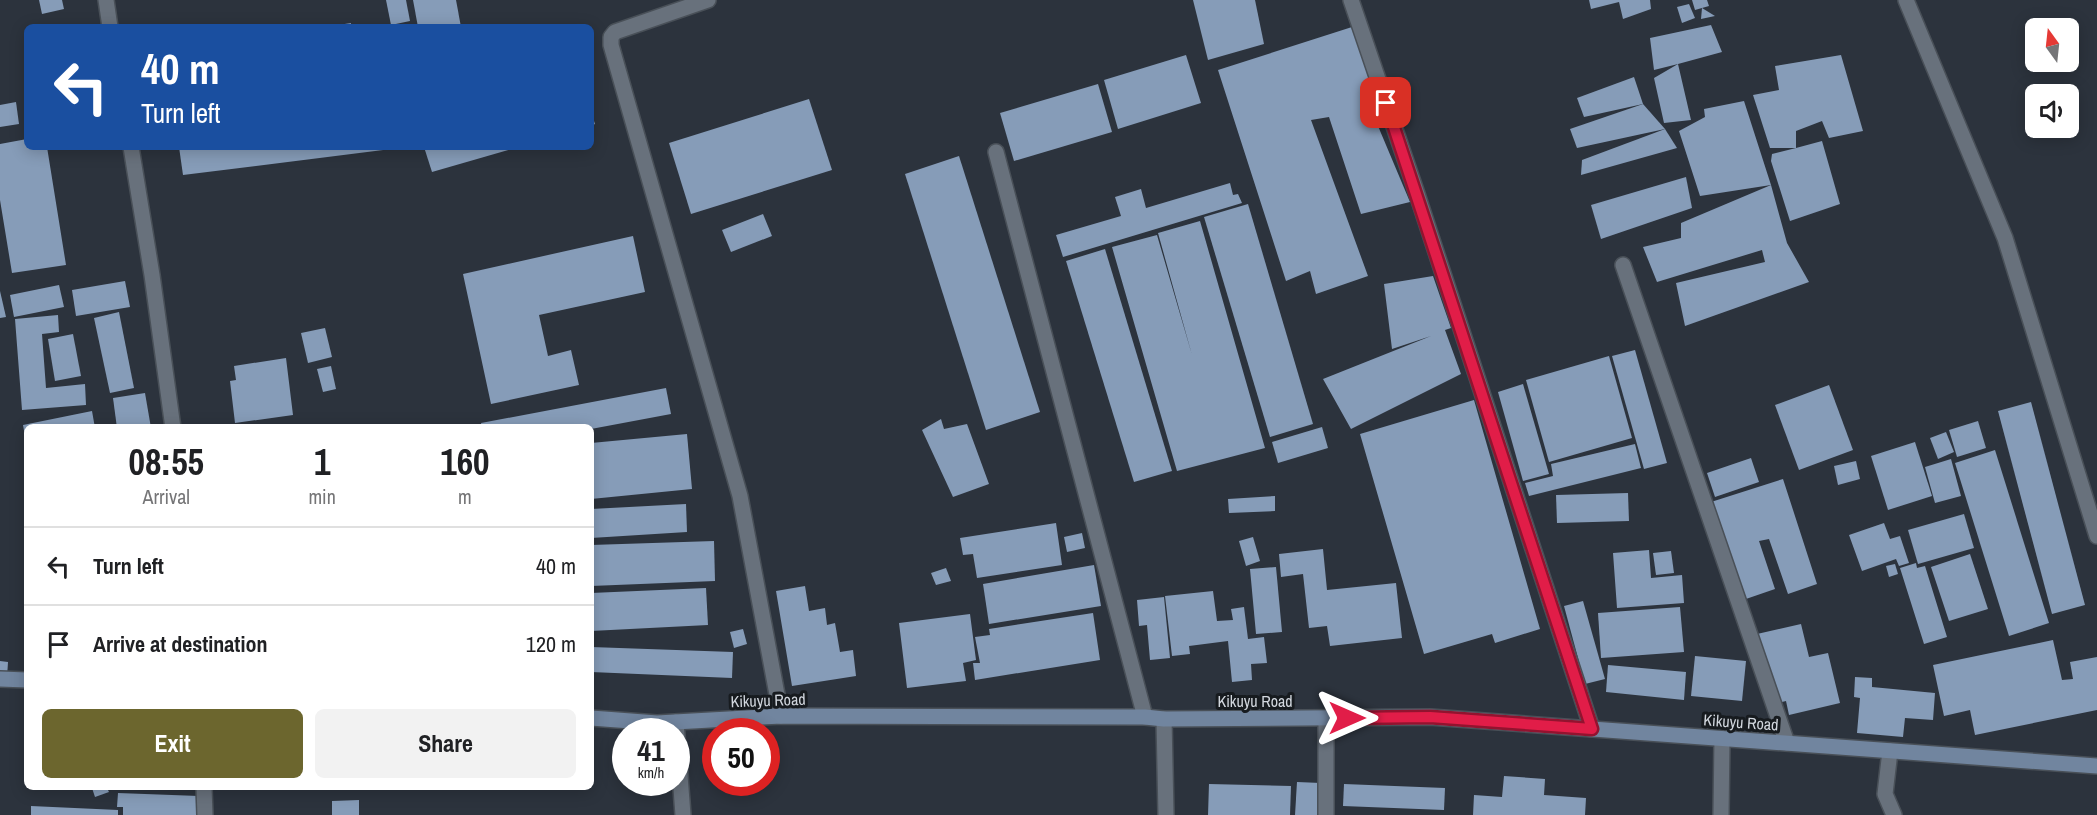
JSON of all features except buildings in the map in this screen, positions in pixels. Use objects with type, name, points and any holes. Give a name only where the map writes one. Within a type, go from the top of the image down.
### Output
[{"type":"main road","points":[[0,679],[24,680]]},
{"type":"main road","name":"Kikuyu Road","points":[[690,721],[781,716],[1145,717],[1164,720],[1430,717],[2097,766]]},
{"type":"main road","name":"Kikuyu Road","points":[[594,718],[612,720]]},
{"type":"street","points":[[106,0],[110,24]]},
{"type":"street","points":[[708,0],[615,32],[611,38],[611,45],[740,496],[781,716]]},
{"type":"street","points":[[1351,0],[1592,729]]},
{"type":"street","points":[[1906,0],[2005,238],[2097,536]]},
{"type":"street","points":[[131,150],[152,275],[172,424]]},
{"type":"street","points":[[996,152],[1145,717]]},
{"type":"street","points":[[1623,265],[1787,743]]},
{"type":"street","points":[[1326,718],[1326,815]]},
{"type":"street","points":[[1164,720],[1166,815]]},
{"type":"street","points":[[1720,815],[1722,739]]},
{"type":"street","points":[[1890,751],[1885,794],[1894,815]]},
{"type":"street","points":[[204,790],[205,815]]},
{"type":"street","points":[[682,796],[683,815]]},
{"type":"route","points":[[1347,718],[1430,717],[1592,729],[1386,103]]}]
